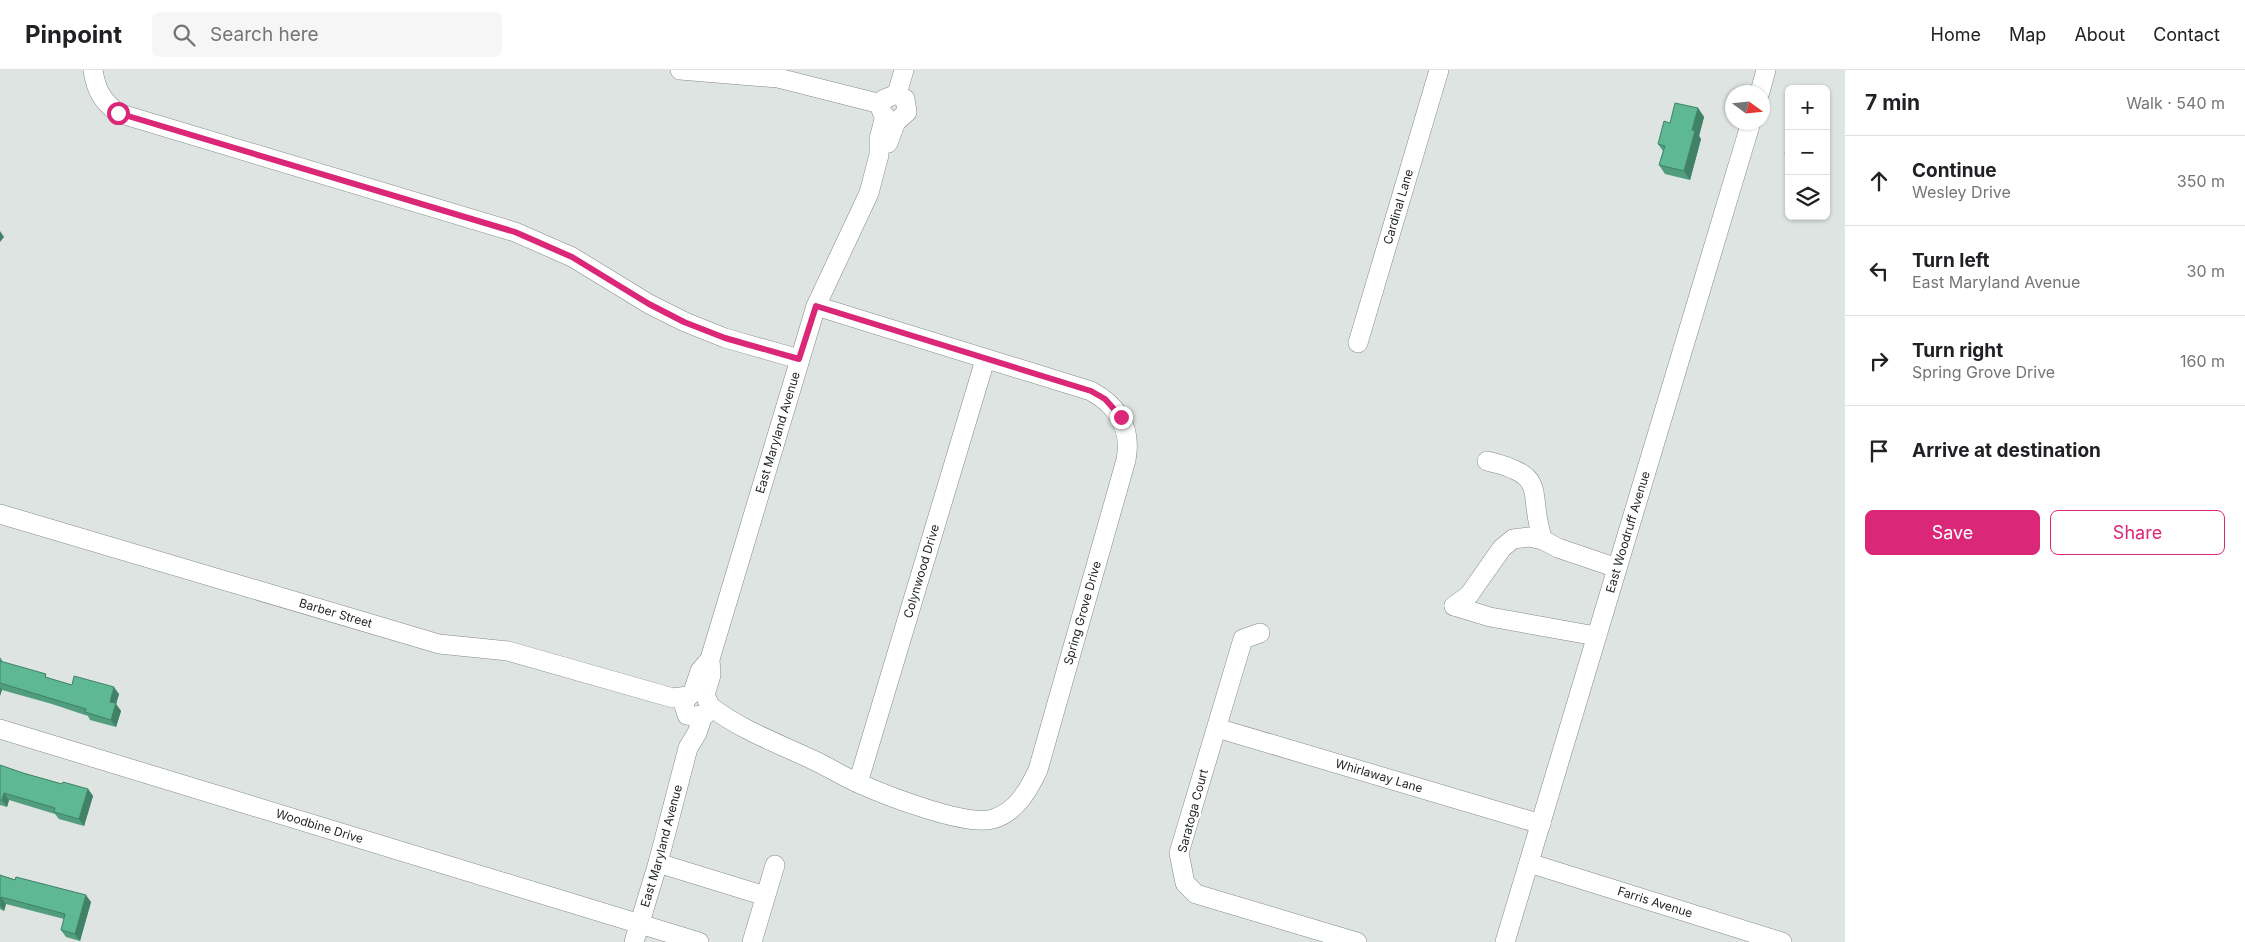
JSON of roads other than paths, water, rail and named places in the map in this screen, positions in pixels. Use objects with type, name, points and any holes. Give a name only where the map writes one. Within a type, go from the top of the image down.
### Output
[{"type":"street","points":[[92,70],[98,93],[118,113],[515,232],[572,257],[649,304],[684,322],[725,338],[799,359]]},
{"type":"street","points":[[680,70],[778,78],[890,109]]},
{"type":"street","name":"East Maryland Avenue","points":[[637,933],[658,864],[688,748],[685,738],[697,705],[700,671],[710,659],[816,306],[869,193],[879,155],[879,139],[904,70]]},
{"type":"street","name":"Cardinal Lane","points":[[1358,343],[1439,70]]},
{"type":"street","points":[[1762,85],[1766,70]]},
{"type":"street","name":"East Woodruff Avenue","points":[[1505,942],[1749,130]]},
{"type":"street","name":"Spring Grove Drive","points":[[697,705],[858,783],[913,804],[969,821],[979,822],[1005,814],[1018,804],[1038,770],[1126,460],[1128,439],[1124,424],[1116,410],[1105,399],[1091,391],[985,360],[816,306]]},
{"type":"street","name":"Colynwood Drive","points":[[858,783],[985,360]]},
{"type":"street","points":[[1487,461],[1511,467],[1526,476],[1533,486],[1537,500],[1543,540]]},
{"type":"street","name":"Barber Street","points":[[0,514],[439,644],[508,651],[697,705]]},
{"type":"street","points":[[1596,636],[1490,617],[1454,606],[1469,595],[1502,548],[1513,539],[1529,537],[1543,540],[1558,548],[1617,568]]},
{"type":"street","name":"Saratoga Court","points":[[1260,633],[1243,639],[1216,728],[1179,853],[1185,883],[1196,894],[1357,942]]},
{"type":"street","name":"Whirlaway Lane","points":[[1216,728],[1541,824]]},
{"type":"street","name":"Woodbine Drive","points":[[0,729],[637,933],[699,942]]},
{"type":"street","name":"Farris Avenue","points":[[1529,863],[1782,942]]},
{"type":"street","points":[[658,864],[765,896]]},
{"type":"street","points":[[752,942],[774,865]]}]
